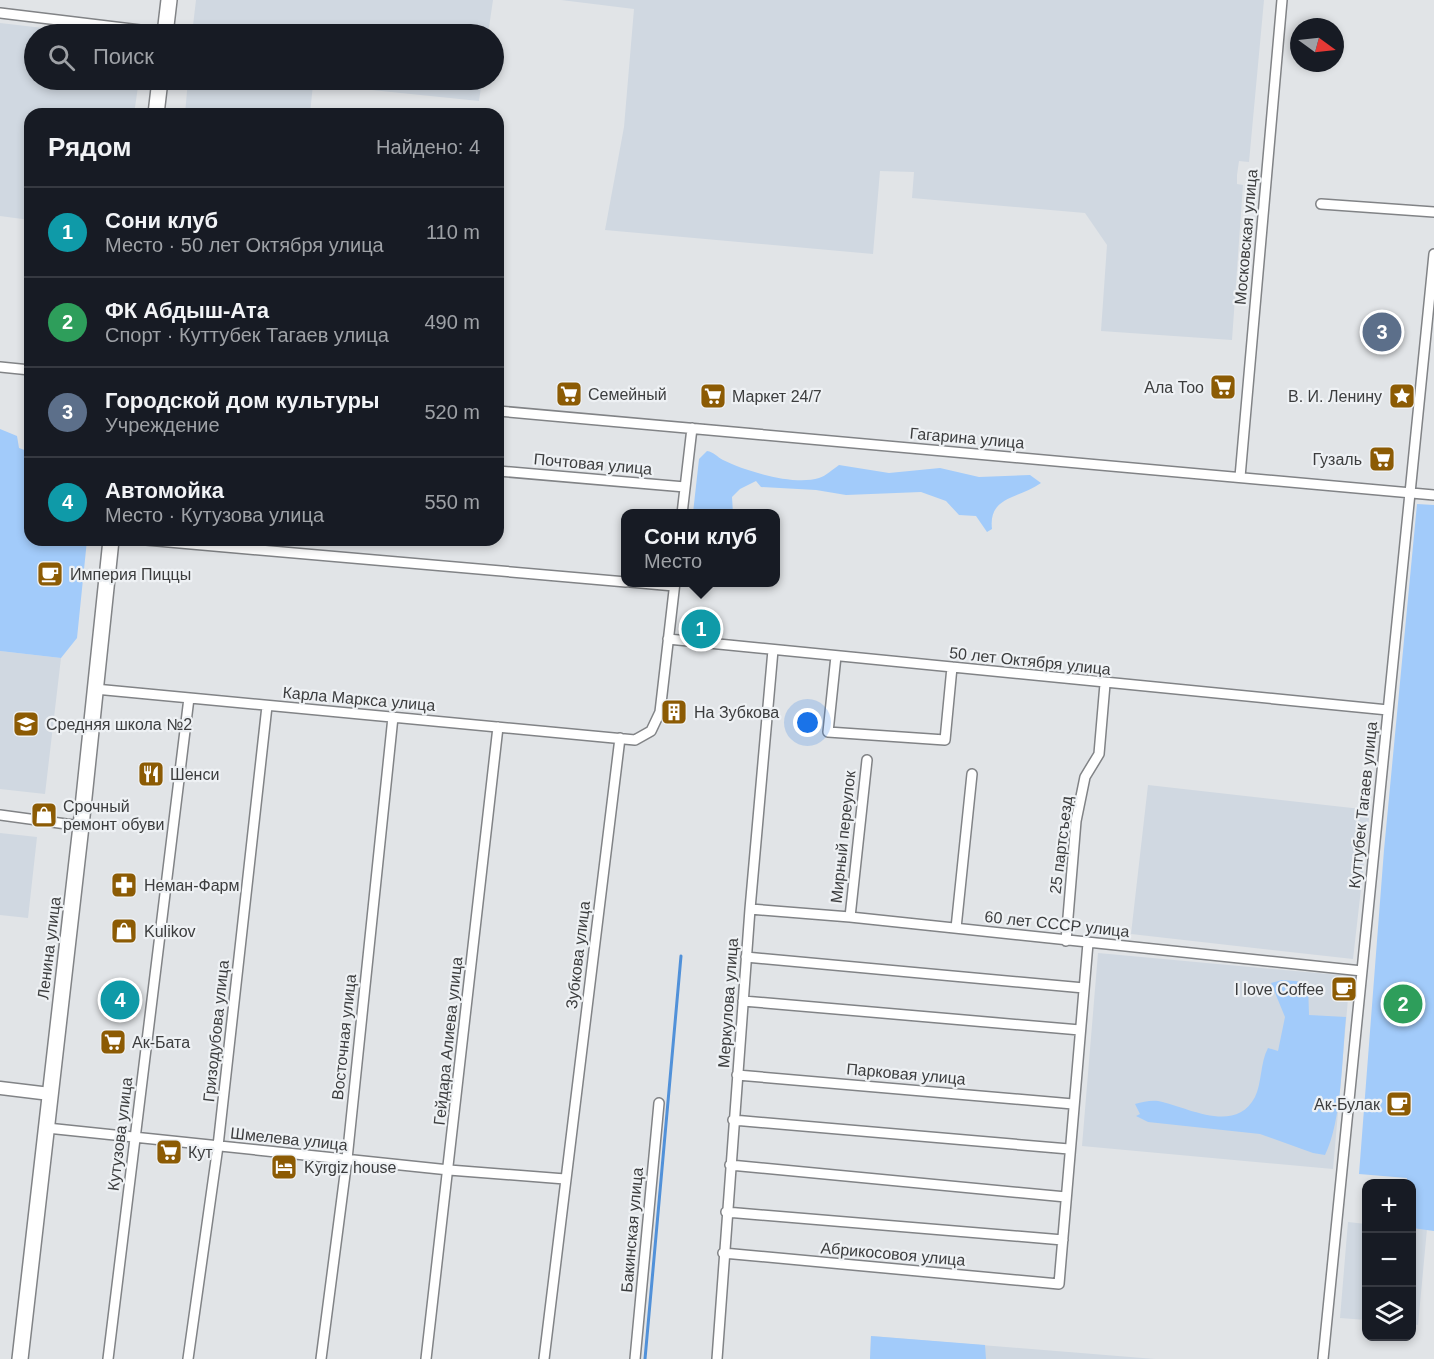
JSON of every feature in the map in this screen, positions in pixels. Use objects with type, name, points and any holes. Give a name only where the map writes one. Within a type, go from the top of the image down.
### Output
[{"type":"main road","points":[[166,24],[169,0]]},
{"type":"main road","points":[[157,108],[159,90]]},
{"type":"main road","name":"Ленина улица","points":[[20,1359],[110,546]]},
{"type":"street","name":"Московская улица","points":[[1240,477],[1282,0]]},
{"type":"street","points":[[0,13],[86,24]]},
{"type":"street","points":[[1321,204],[1434,212]]},
{"type":"street","name":"Куттубек Тагаев улица","points":[[1323,1359],[1431,304],[1434,254]]},
{"type":"street","points":[[0,367],[24,369]]},
{"type":"street","name":"Гагарина улица","points":[[504,412],[1434,495]]},
{"type":"street","points":[[682,509],[692,428]]},
{"type":"street","name":"Почтовая улица","points":[[504,472],[685,487]]},
{"type":"street","points":[[215,546],[621,581]]},
{"type":"street","points":[[620,738],[635,740],[651,731],[660,712],[675,587]]},
{"type":"street","name":"50 лет Октября улица","points":[[668,639],[1105,684],[1388,710]]},
{"type":"street","name":"Меркулова улица","points":[[717,1359],[733,1120],[773,650]]},
{"type":"street","points":[[836,656],[828,732],[945,740],[952,667]]},
{"type":"street","name":"25 партсъезд","points":[[1066,941],[1076,821],[1085,777],[1099,754],[1105,684]]},
{"type":"street","name":"Карла Маркса улица","points":[[95,689],[620,738]]},
{"type":"street","name":"Кутузова улица","points":[[108,1359],[189,698]]},
{"type":"street","name":"Гризодубова улица","points":[[188,1359],[218,1146],[267,706]]},
{"type":"street","name":"Восточная улица","points":[[321,1359],[347,1160],[393,717]]},
{"type":"street","name":"Гейдара Алиева улица","points":[[426,1359],[498,727]]},
{"type":"street","name":"Зубкова улица","points":[[544,1359],[620,738]]},
{"type":"street","name":"Мирный переулок","points":[[850,916],[867,760]]},
{"type":"street","points":[[956,928],[972,774]]},
{"type":"street","points":[[0,815],[81,826]]},
{"type":"street","name":"60 лет СССР улица","points":[[750,909],[850,916],[1088,944],[1362,971]]},
{"type":"street","points":[[726,1212],[1063,1240],[1088,944]]},
{"type":"street","points":[[746,957],[1084,988]]},
{"type":"street","points":[[743,1001],[1080,1030]]},
{"type":"street","name":"Парковая улица","points":[[737,1075],[1073,1104]]},
{"type":"street","points":[[0,1088],[50,1094]]},
{"type":"street","name":"Бакинская улица","points":[[635,1359],[659,1103]]},
{"type":"street","points":[[733,1120],[1069,1149]]},
{"type":"street","name":"Шмелева улица","points":[[46,1128],[347,1160],[565,1179]]},
{"type":"street","points":[[730,1165],[1066,1197]]},
{"type":"street","name":"Абрикосовоя улица","points":[[723,1253],[1059,1284],[1063,1240]]},
{"type":"shaded area","points":[[196,0],[493,0],[489,24],[193,24]]},
{"type":"shaded area","points":[[561,0],[1264,0],[1249,162],[1239,161],[1237,175],[1237,184],[1243,185],[1232,340],[1101,331],[1107,245],[1085,213],[912,198],[914,172],[880,171],[873,254],[605,230],[624,127],[634,9]]},
{"type":"shaded area","points":[[0,23],[24,26],[24,90],[138,90],[135,108],[24,108],[24,219],[0,216]]},
{"type":"shaded area","points":[[187,90],[312,90],[311,108],[186,108]]},
{"type":"shaded area","points":[[372,90],[481,90],[479,101]]},
{"type":"shaded area","points":[[0,429],[17,436],[19,448],[24,450],[24,546],[86,546],[77,638],[61,658],[0,651]]},
{"type":"shaded area","points":[[707,451],[744,469],[783,479],[797,480],[819,478],[839,465],[889,473],[940,468],[979,477],[1030,475],[1041,483],[1000,504],[992,518],[992,529],[987,532],[976,516],[959,515],[946,501],[921,492],[846,495],[816,490],[761,487],[756,481],[740,489],[732,497],[733,509],[693,509],[699,459]]},
{"type":"shaded area","points":[[1417,504],[1434,505],[1434,1231],[1416,1229],[1416,1179],[1359,1174],[1384,850]]},
{"type":"shaded area","name":"Средняя школа №2","points":[[0,651],[61,658],[45,794],[0,789]]},
{"type":"shaded area","points":[[1148,785],[1370,810],[1353,959],[1131,934]]},
{"type":"shaded area","points":[[0,833],[37,837],[28,918],[0,915]]},
{"type":"shaded area","points":[[1098,953],[1350,976],[1333,1169],[1082,1146]]},
{"type":"shaded area","points":[[1282,980],[1308,982],[1309,1015],[1346,1017],[1338,1107],[1331,1141],[1325,1155],[1260,1134],[1148,1122],[1136,1116],[1140,1114],[1135,1104],[1152,1101],[1210,1116],[1223,1117],[1236,1114],[1246,1108],[1255,1097],[1268,1048],[1278,1051],[1285,1017],[1271,983]]},
{"type":"shaded area","points":[[1348,1222],[1362,1224],[1362,1320],[1340,1318]]},
{"type":"shaded area","points":[[1416,1228],[1427,1229],[1418,1325],[1416,1325]]},
{"type":"shaded area","points":[[871,1336],[1155,1359],[870,1359]]},
{"type":"shaded area","points":[[871,1336],[985,1345],[986,1359],[870,1359]]},
{"type":"waterway","points":[[645,1359],[681,956]]},
{"type":"place","name":"Городской дом культуры","points":[[1382,332]]},
{"type":"place","name":"Ала Тоо","points":[[1223,387]]},
{"type":"place","name":"Семейный","points":[[569,394]]},
{"type":"place","name":"Маркет 24/7","points":[[713,396]]},
{"type":"place","name":"В. И. Ленину","points":[[1402,396]]},
{"type":"place","name":"Гузаль","points":[[1382,459]]},
{"type":"place","name":"Империя Пиццы","points":[[50,574]]},
{"type":"place","name":"Сони клуб","points":[[701,629]]},
{"type":"place","name":"На Зубкова","points":[[674,712]]},
{"type":"place","name":"Средняя школа №2","points":[[26,724]]},
{"type":"place","name":"Шенси","points":[[151,774]]},
{"type":"place","name":"Срочный ремонт обуви","points":[[44,815]]},
{"type":"place","name":"Неман-Фарм","points":[[124,885]]},
{"type":"place","name":"Kulikov","points":[[124,931]]},
{"type":"place","name":"I love Coffee","points":[[1344,989]]},
{"type":"place","name":"Автомойка","points":[[120,1000]]},
{"type":"place","name":"ФК Абдыш-Ата","points":[[1403,1004]]},
{"type":"place","name":"Ак-Бата","points":[[113,1042]]},
{"type":"place","name":"Ак-Булак","points":[[1399,1104]]},
{"type":"place","name":"Кут","points":[[169,1152]]},
{"type":"place","name":"Kyrgiz house","points":[[284,1167]]}]
